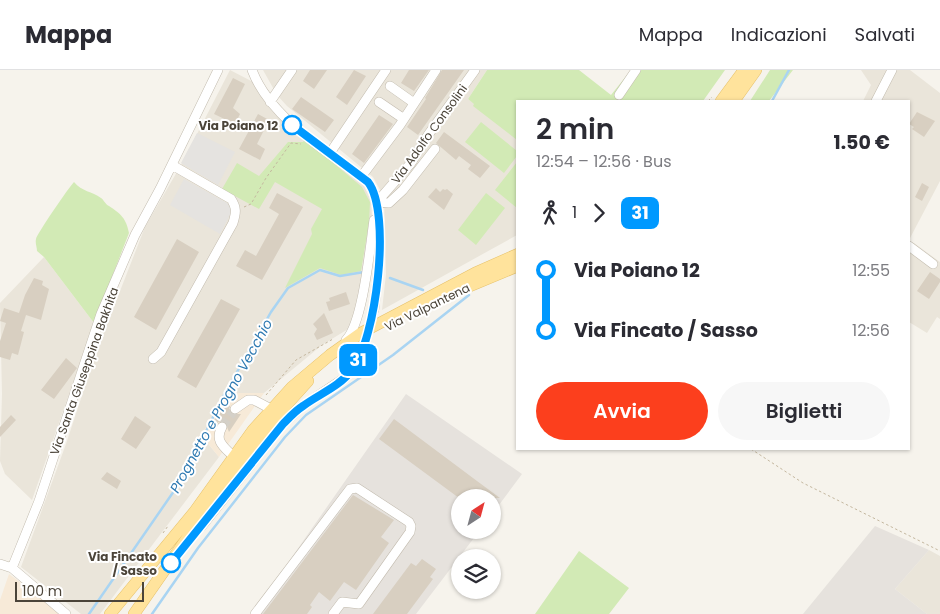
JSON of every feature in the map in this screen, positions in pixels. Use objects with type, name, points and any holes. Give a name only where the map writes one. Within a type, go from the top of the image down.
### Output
[{"type":"main road","points":[[722,100],[744,70]]},
{"type":"main road","points":[[735,100],[756,70]]},
{"type":"main road","points":[[110,614],[195,511],[271,409],[303,377],[361,333],[475,273],[516,255]]},
{"type":"main road","name":"Via Valpantena","points":[[134,614],[244,458],[280,412],[311,378],[335,358],[375,332],[451,293],[516,267]]},
{"type":"street","name":"Via Santa Giuseppina Bakhita","points":[[12,568],[39,501],[102,314],[135,235],[172,165],[218,70]]},
{"type":"street","points":[[252,70],[270,102],[292,125],[361,177],[374,190],[377,202],[380,267],[374,310]]},
{"type":"street","points":[[270,102],[292,70]]},
{"type":"street","points":[[330,153],[386,70]]},
{"type":"street","points":[[361,177],[404,119],[436,70]]},
{"type":"street","name":"Via Adolfo Consolini","points":[[377,202],[406,169],[476,70]]},
{"type":"street","points":[[619,95],[636,70]]},
{"type":"street","points":[[877,100],[892,70]]},
{"type":"street","points":[[390,86],[414,103]]},
{"type":"street","points":[[379,102],[404,119]]},
{"type":"street","name":"Via Adolfo Consolini","points":[[377,202],[389,203],[403,190],[435,149]]},
{"type":"street","points":[[153,360],[161,352],[233,223],[236,206],[231,199],[172,165]]},
{"type":"street","points":[[303,377],[312,364],[347,338],[355,327],[361,305],[377,202]]},
{"type":"street","points":[[910,247],[933,264]]},
{"type":"street","points":[[177,554],[283,424],[301,407],[346,377],[362,354]]},
{"type":"street","points":[[235,409],[248,400],[254,400],[271,409]]},
{"type":"street","points":[[222,427],[218,438],[219,443],[234,457]]},
{"type":"street","points":[[255,614],[350,490],[357,488],[409,522],[411,526],[410,532],[358,604],[342,602],[333,614]]},
{"type":"street","points":[[0,564],[12,568],[66,614]]},
{"type":"path","points":[[236,206],[246,207],[251,204],[266,178],[291,143],[298,143],[306,147],[311,139]]},
{"type":"path","points":[[753,450],[803,484],[940,551]]},
{"type":"shaded area","points":[[230,70],[255,83],[328,156],[364,186],[371,201],[372,218],[353,326],[322,345],[264,393],[229,393],[201,435],[219,457],[100,614],[81,614],[21,567],[66,444],[97,350],[145,227],[181,165]]},
{"type":"shaded area","points":[[263,70],[487,70],[468,99],[516,135],[516,236],[382,310],[386,274],[384,197],[373,177],[287,106],[277,95]]},
{"type":"shaded area","points":[[861,70],[910,70],[940,93],[940,181],[910,238],[910,100],[864,100],[871,85]]},
{"type":"shaded area","points":[[197,133],[235,152],[218,185],[181,163]]},
{"type":"shaded area","points":[[184,179],[227,203],[230,207],[231,213],[220,234],[170,205]]},
{"type":"shaded area","points":[[914,243],[940,262],[940,319],[937,317],[927,333],[910,323],[910,250]]},
{"type":"shaded area","points":[[44,257],[94,323],[32,500],[5,474],[0,461],[2,394],[0,303]]},
{"type":"shaded area","points":[[229,393],[264,393],[219,457],[201,435]]},
{"type":"shaded area","points":[[406,394],[522,474],[501,502],[501,489],[451,489],[451,539],[473,539],[466,549],[451,549],[451,568],[416,614],[252,614]]},
{"type":"shaded area","points":[[875,526],[929,550],[895,589],[927,614],[803,614]]},
{"type":"shaded area","points":[[929,550],[940,556],[940,614],[927,614],[895,589]]},
{"type":"shaded area","points":[[9,574],[48,603],[58,614],[0,614],[0,600]]},
{"type":"green space","points":[[487,70],[579,70],[611,95],[631,70],[725,70],[704,100],[516,100],[516,139],[473,106],[474,104],[468,99]]},
{"type":"green space","points":[[770,70],[793,70],[770,100],[751,100]]},
{"type":"green space","points":[[481,122],[516,150],[516,157],[504,173],[465,142]]},
{"type":"green space","points":[[305,139],[362,187],[370,202],[369,223],[361,271],[341,275],[320,268],[285,288],[312,234],[311,229],[322,209],[275,182],[259,209],[222,189],[237,163],[259,176],[288,142],[303,142]]},
{"type":"green space","points":[[516,163],[516,207],[495,190]]},
{"type":"green space","points":[[74,182],[80,188],[101,198],[120,214],[125,220],[129,233],[94,323],[44,257],[37,251],[36,244],[36,239],[42,229]]},
{"type":"green space","points":[[486,193],[505,208],[476,245],[458,230]]},
{"type":"green space","points":[[579,551],[629,588],[609,614],[535,614]]},
{"type":"building","points":[[310,70],[327,70],[314,89],[303,81]]},
{"type":"building","points":[[354,70],[366,76],[347,105],[336,97]]},
{"type":"building","points":[[409,70],[429,70],[414,91],[401,83]]},
{"type":"building","points":[[442,70],[464,70],[418,135],[407,127],[426,99]]},
{"type":"building","points":[[233,78],[245,84],[233,108],[240,114],[235,124],[214,114]]},
{"type":"building","points":[[301,97],[334,120],[325,132],[292,109]]},
{"type":"building","points":[[917,112],[935,121],[924,137],[912,129],[914,127],[910,122]]},
{"type":"building","points":[[258,114],[269,120],[257,144],[265,149],[260,160],[239,149]]},
{"type":"building","points":[[379,115],[393,124],[364,163],[352,154]]},
{"type":"building","points":[[444,132],[490,166],[480,178],[468,169],[471,165],[459,156],[456,160],[436,143]]},
{"type":"building","points":[[922,183],[929,187],[922,201],[915,197]]},
{"type":"building","points":[[436,188],[440,192],[443,189],[447,189],[453,194],[444,210],[428,197]]},
{"type":"building","points":[[277,193],[303,207],[262,280],[236,266],[245,250],[256,256],[279,214],[269,208]]},
{"type":"building","points":[[177,239],[199,252],[156,330],[134,317]]},
{"type":"building","points":[[930,272],[940,279],[940,282],[929,299],[917,291]]},
{"type":"building","points":[[34,278],[43,281],[42,285],[49,289],[41,320],[26,315],[21,331],[24,332],[18,355],[12,353],[10,360],[0,357],[0,341],[6,323],[0,321],[4,308],[19,313],[25,295]]},
{"type":"building","points":[[346,292],[350,304],[329,311],[326,302],[330,301],[329,298]]},
{"type":"building","points":[[221,299],[240,309],[196,388],[177,377]]},
{"type":"building","points":[[324,313],[333,333],[317,340],[314,334],[317,329],[313,324]]},
{"type":"building","points":[[66,358],[77,368],[54,399],[41,390]]},
{"type":"building","points":[[226,403],[230,406],[229,410],[232,414],[241,414],[229,432],[225,422],[217,423],[213,421]]},
{"type":"building","points":[[11,415],[16,420],[0,437],[0,427]]},
{"type":"building","points":[[135,416],[151,427],[136,449],[121,439]]},
{"type":"building","points":[[394,419],[488,489],[451,489],[451,492],[379,439]]},
{"type":"building","points":[[107,472],[121,481],[117,489],[101,479]]},
{"type":"building","points":[[353,495],[394,520],[381,537],[389,543],[356,590],[344,582],[330,601],[319,592],[310,605],[312,607],[307,614],[263,614]]},
{"type":"building","points":[[422,559],[436,569],[430,577],[433,579],[407,614],[373,614],[411,563],[416,566]]},
{"type":"waterway","name":"Prognetto e Progno Vecchio","points":[[773,100],[789,70]]},
{"type":"waterway","name":"Prognetto e Progno Vecchio","points":[[89,614],[183,478],[224,395],[271,312],[288,288],[320,270],[340,276],[364,272]]},
{"type":"waterway","name":"Prognetto e Progno Vecchio","points":[[390,278],[423,290]]},
{"type":"waterway","name":"Prognetto e Progno Vecchio","points":[[152,614],[198,548],[285,437],[306,415],[393,355],[469,295]]},
{"type":"tunnel","points":[[362,354],[374,310]]},
{"type":"tunnel","points":[[222,427],[235,409]]},
{"type":"bus line","name":"31","points":[[171,563],[283,424],[301,407],[346,377],[353,370],[362,354],[374,310],[380,267],[377,202],[374,190],[368,182],[292,125]]},
{"type":"place","name":"Via Poiano 12","points":[[292,125]]},
{"type":"place","name":"Via Fincato / Sasso","points":[[171,563]]}]
